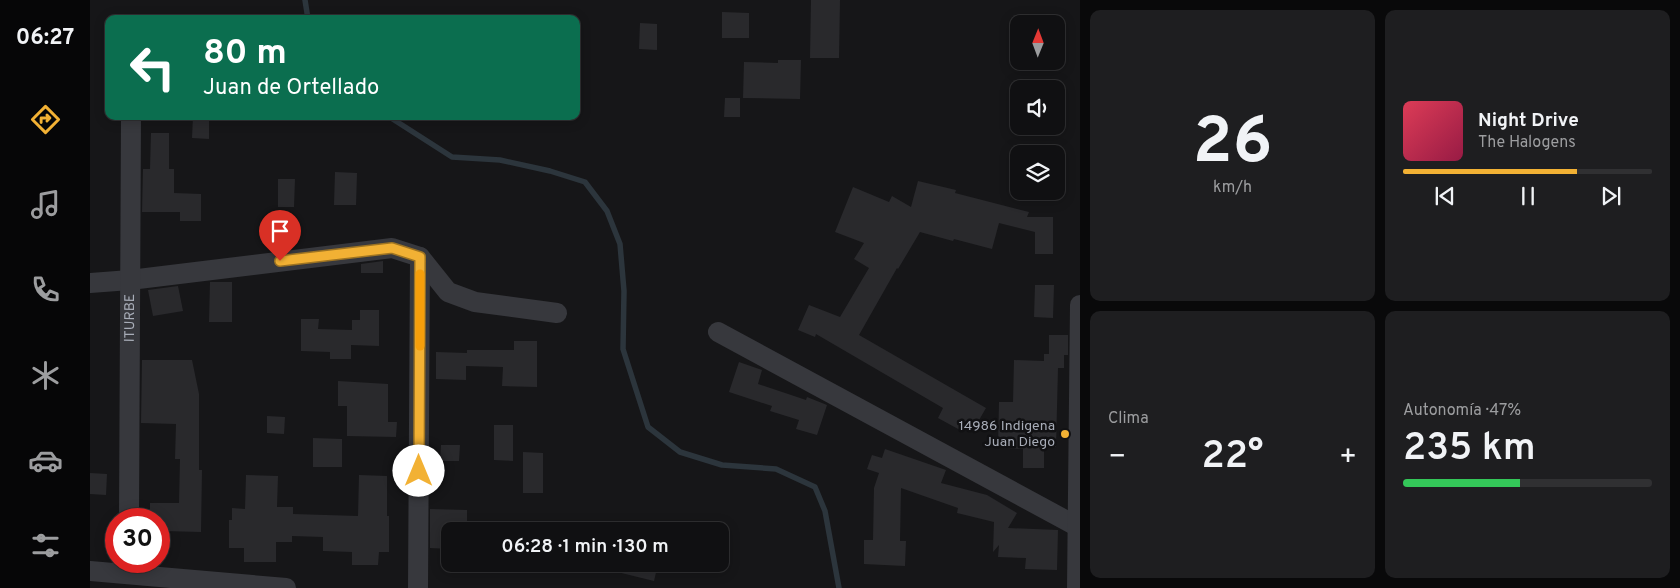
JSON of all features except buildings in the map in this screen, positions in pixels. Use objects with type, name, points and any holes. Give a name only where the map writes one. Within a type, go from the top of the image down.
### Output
[{"type":"street","name":"ITURBE","points":[[129,508],[132,120]]},
{"type":"street","points":[[90,283],[130,280],[392,248],[420,257],[448,292],[474,302],[557,313]]},
{"type":"street","points":[[418,588],[420,257]]},
{"type":"street","points":[[1077,588],[1080,305]]},
{"type":"street","points":[[718,332],[1079,527]]},
{"type":"street","points":[[90,571],[286,588]]},
{"type":"waterway","points":[[305,0],[307,15]]},
{"type":"waterway","points":[[394,120],[452,157],[500,160],[550,171],[585,182],[607,211],[620,244],[624,291],[623,349],[648,427],[680,452],[722,465],[776,469],[815,487],[825,511],[839,588]]},
{"type":"slow traffic","points":[[420,274],[420,346]]},
{"type":"place","name":"14986 Indigena Juan Diego","points":[[1065,434]]},
{"type":"route","points":[[280,261],[392,248],[420,257],[419,471]]}]
